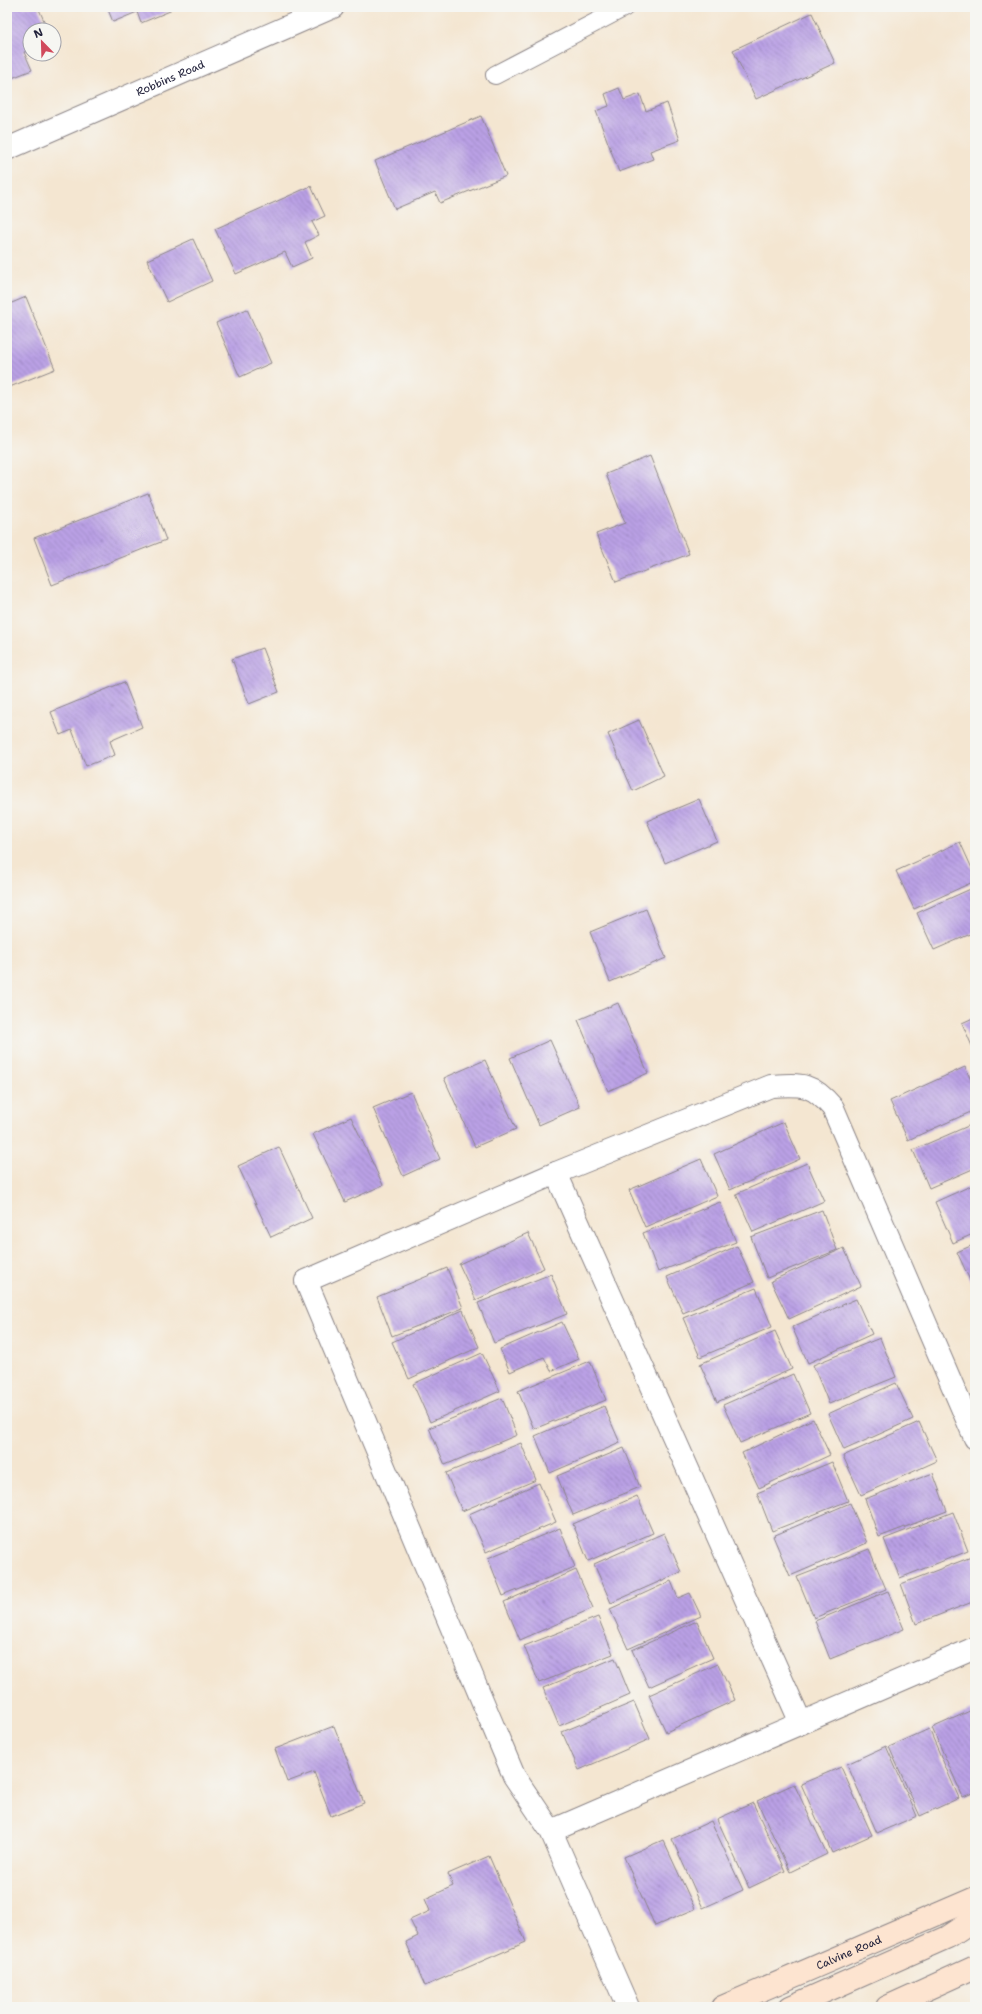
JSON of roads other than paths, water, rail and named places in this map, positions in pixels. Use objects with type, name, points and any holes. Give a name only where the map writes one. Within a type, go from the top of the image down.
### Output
[{"type":"main road","name":"Calvine Road","points":[[722,2007],[975,1898]]},
{"type":"main road","points":[[790,2007],[948,1936],[975,1919]]},
{"type":"main road","points":[[887,2007],[975,1966]]},
{"type":"street","name":"Robbins Road","points":[[7,149],[333,7]]},
{"type":"street","points":[[628,2007],[551,1831],[514,1776],[306,1280],[556,1173],[771,1086],[808,1086],[821,1094],[833,1108],[975,1438]]},
{"type":"street","points":[[556,1173],[801,1723]]},
{"type":"street","points":[[551,1831],[975,1648]]},
{"type":"lane","points":[[495,75],[625,7]]}]
